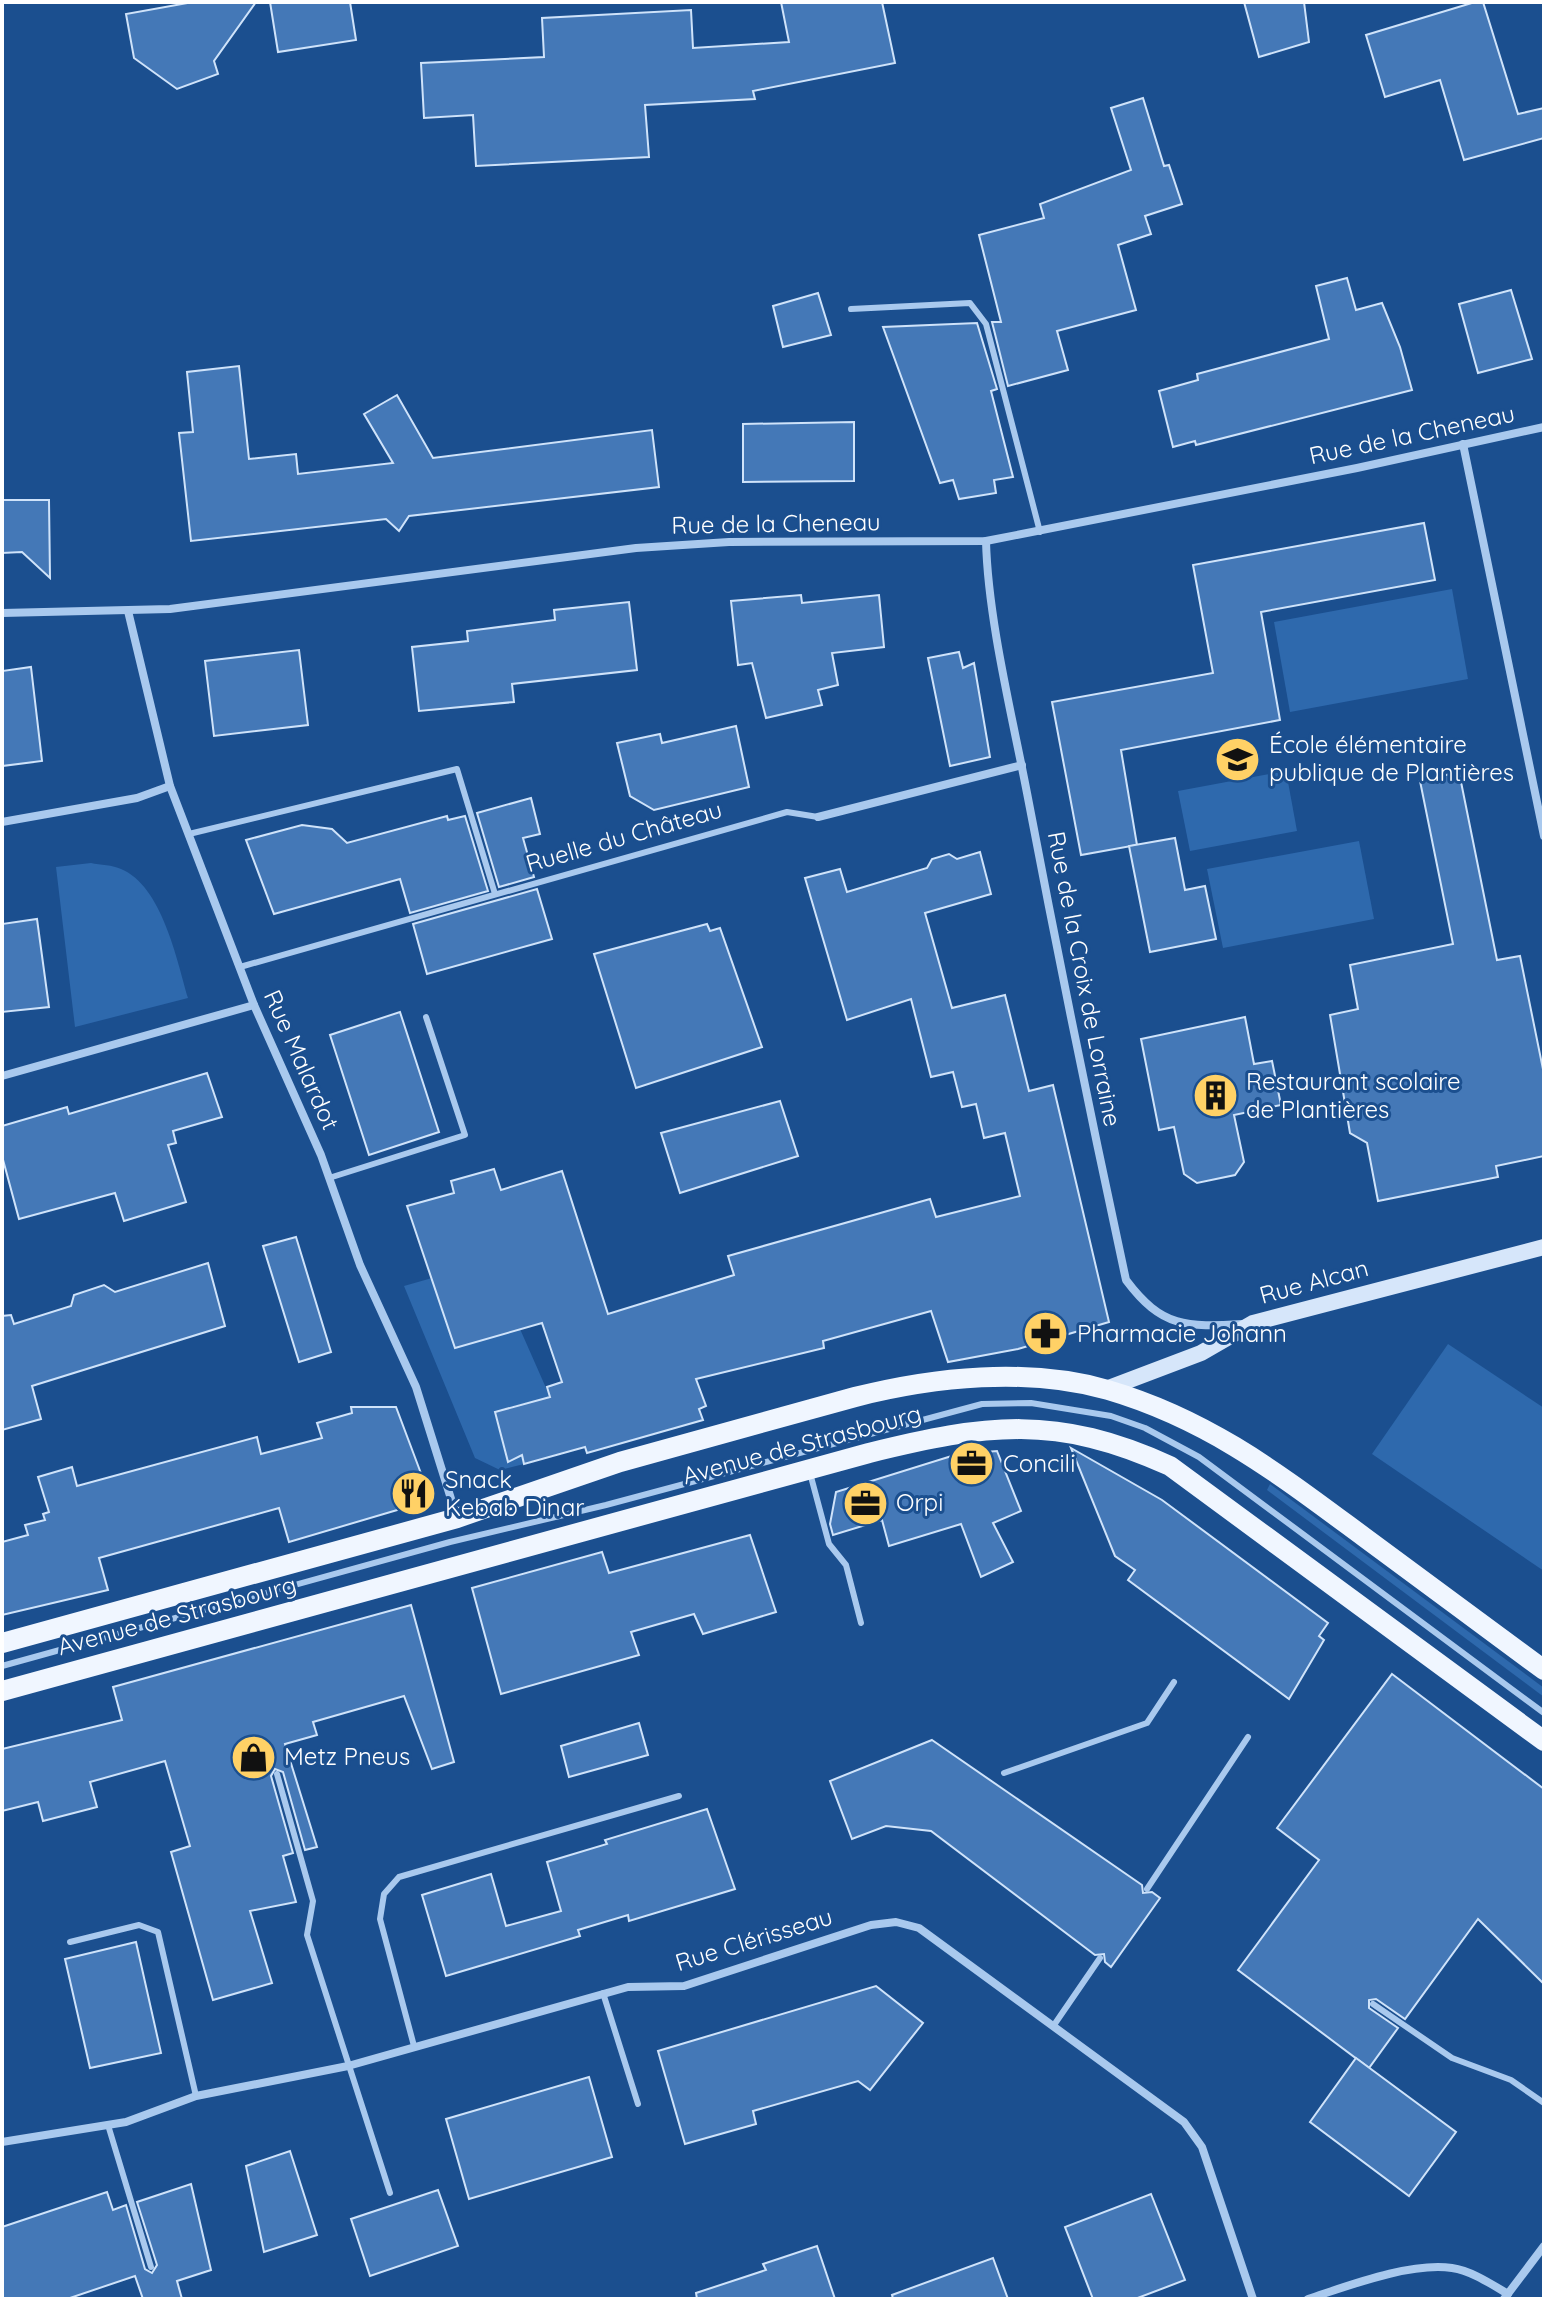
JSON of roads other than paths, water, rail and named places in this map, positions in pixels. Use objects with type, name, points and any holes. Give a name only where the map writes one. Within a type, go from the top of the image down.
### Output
[{"type":"main road","name":"Avenue de Strasbourg","points":[[2,1643],[457,1518],[620,1462],[891,1388],[969,1379],[1034,1378],[1106,1389],[1196,1422],[1265,1463],[1544,1670]]},
{"type":"main road","name":"Avenue de Strasbourg","points":[[2,1691],[808,1470],[955,1432],[1017,1428],[1082,1434],[1129,1447],[1170,1466],[1213,1494],[1544,1741]]},
{"type":"street","name":"Rue de la Cheneau","points":[[2,613],[170,609],[636,548],[729,542],[986,541],[1544,427]]},
{"type":"street","points":[[1463,444],[1544,831]]},
{"type":"street","name":"Rue de la Croix de Lorraine","points":[[986,541],[990,586],[1022,765],[1082,1076],[1126,1280],[1147,1308],[1191,1327],[1253,1323]]},
{"type":"street","name":"Rue Malardot","points":[[128,611],[170,786],[254,1005],[329,1178],[360,1265],[416,1387],[457,1518]]},
{"type":"street","name":"Ruelle du Château","points":[[818,817],[1022,765]]},
{"type":"street","points":[[2,822],[137,798],[170,786]]},
{"type":"street","points":[[2,1076],[254,1005]]},
{"type":"street","name":"Rue Alcan","points":[[1106,1389],[1201,1353],[1253,1323],[1544,1247]]},
{"type":"street","name":"Rue Clérisseau","points":[[2,2142],[108,2125],[196,2096],[348,2066],[628,1987],[684,1986],[871,1925],[896,1922],[919,1928],[1173,2113],[1195,2135],[1253,2299]]},
{"type":"street","points":[[1308,2299],[1428,2269],[1453,2268],[1482,2278],[1506,2297],[1544,2246]]},
{"type":"lane","points":[[851,309],[970,303],[986,324],[1040,532]]},
{"type":"lane","points":[[189,834],[457,769],[495,894]]},
{"type":"lane","name":"Ruelle du Château","points":[[240,967],[787,812],[818,817]]},
{"type":"lane","points":[[329,1178],[465,1135],[426,1017]]},
{"type":"lane","name":"Avenue de Strasbourg","points":[[2,1666],[450,1542],[747,1468],[934,1414],[982,1404],[1031,1403],[1111,1416],[1145,1428],[1199,1457],[1544,1713]]},
{"type":"lane","points":[[808,1470],[829,1544],[846,1565],[861,1623]]},
{"type":"lane","points":[[1004,1773],[1147,1723],[1174,1682]]},
{"type":"lane","points":[[1147,1889],[1248,1737]]},
{"type":"lane","points":[[277,1774],[313,1901],[307,1935],[390,2193]]},
{"type":"lane","points":[[414,2046],[380,1919],[384,1894],[399,1877],[679,1796]]},
{"type":"lane","points":[[70,1942],[139,1925],[158,1932],[196,2096]]},
{"type":"lane","points":[[1054,2025],[1100,1958]]},
{"type":"lane","points":[[603,1993],[638,2104]]},
{"type":"lane","points":[[1373,2004],[1452,2058],[1511,2080],[1544,2103]]},
{"type":"lane","points":[[108,2125],[151,2267]]},
{"type":"place","name":"École élémentaire publique de Plantières","points":[[1238,759]]},
{"type":"place","name":"Restaurant scolaire de Plantières","points":[[1215,1096]]},
{"type":"place","name":"Pharmacie Johann","points":[[1046,1334]]},
{"type":"place","name":"Concili","points":[[972,1464]]},
{"type":"place","name":"Snack Kebab Dinar","points":[[414,1494]]},
{"type":"place","name":"Orpi","points":[[865,1503]]},
{"type":"place","name":"Metz Pneus","points":[[253,1757]]}]
